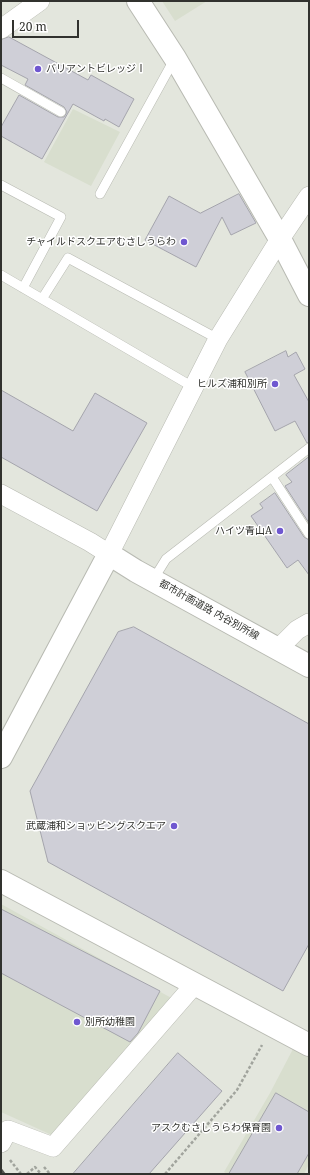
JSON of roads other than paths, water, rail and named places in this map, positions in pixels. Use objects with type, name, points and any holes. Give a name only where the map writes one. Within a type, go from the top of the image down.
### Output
[{"type":"street","points":[[1,29],[40,1]]},
{"type":"street","points":[[138,1],[175,58],[280,239],[309,295]]},
{"type":"street","points":[[1,757],[109,554],[218,339],[280,239],[309,196]]},
{"type":"street","points":[[1,494],[90,542],[109,554]]},
{"type":"street","name":"都市計画道路 内谷別所線","points":[[109,554],[309,666]]},
{"type":"street","points":[[278,649],[297,630],[309,623]]},
{"type":"street","points":[[1,881],[309,1045]]},
{"type":"street","points":[[1,1143],[8,1130],[53,1147],[195,984]]},
{"type":"lane","points":[[100,194],[175,58]]},
{"type":"lane","points":[[1,78],[61,112]]},
{"type":"lane","points":[[1,185],[61,217],[23,288]]},
{"type":"lane","points":[[42,299],[68,258],[218,339]]},
{"type":"lane","points":[[1,275],[193,387]]},
{"type":"lane","points":[[153,580],[166,559],[309,448]]},
{"type":"lane","points":[[272,477],[309,534]]},
{"type":"railway","points":[[1,1170],[4,1174]]},
{"type":"place","name":"バリアントビレッジⅠ","points":[[38,69]]},
{"type":"place","name":"チャイルドスクエアむさしうらわ","points":[[184,242]]},
{"type":"place","name":"ヒルズ浦和別所","points":[[275,384]]},
{"type":"place","name":"ハイツ青山A","points":[[280,531]]},
{"type":"place","name":"武蔵浦和ショッピングスクエア","points":[[174,826]]},
{"type":"place","name":"別所幼稚園","points":[[77,1022]]},
{"type":"place","name":"アスクむさしうらわ保育園","points":[[279,1128]]}]
